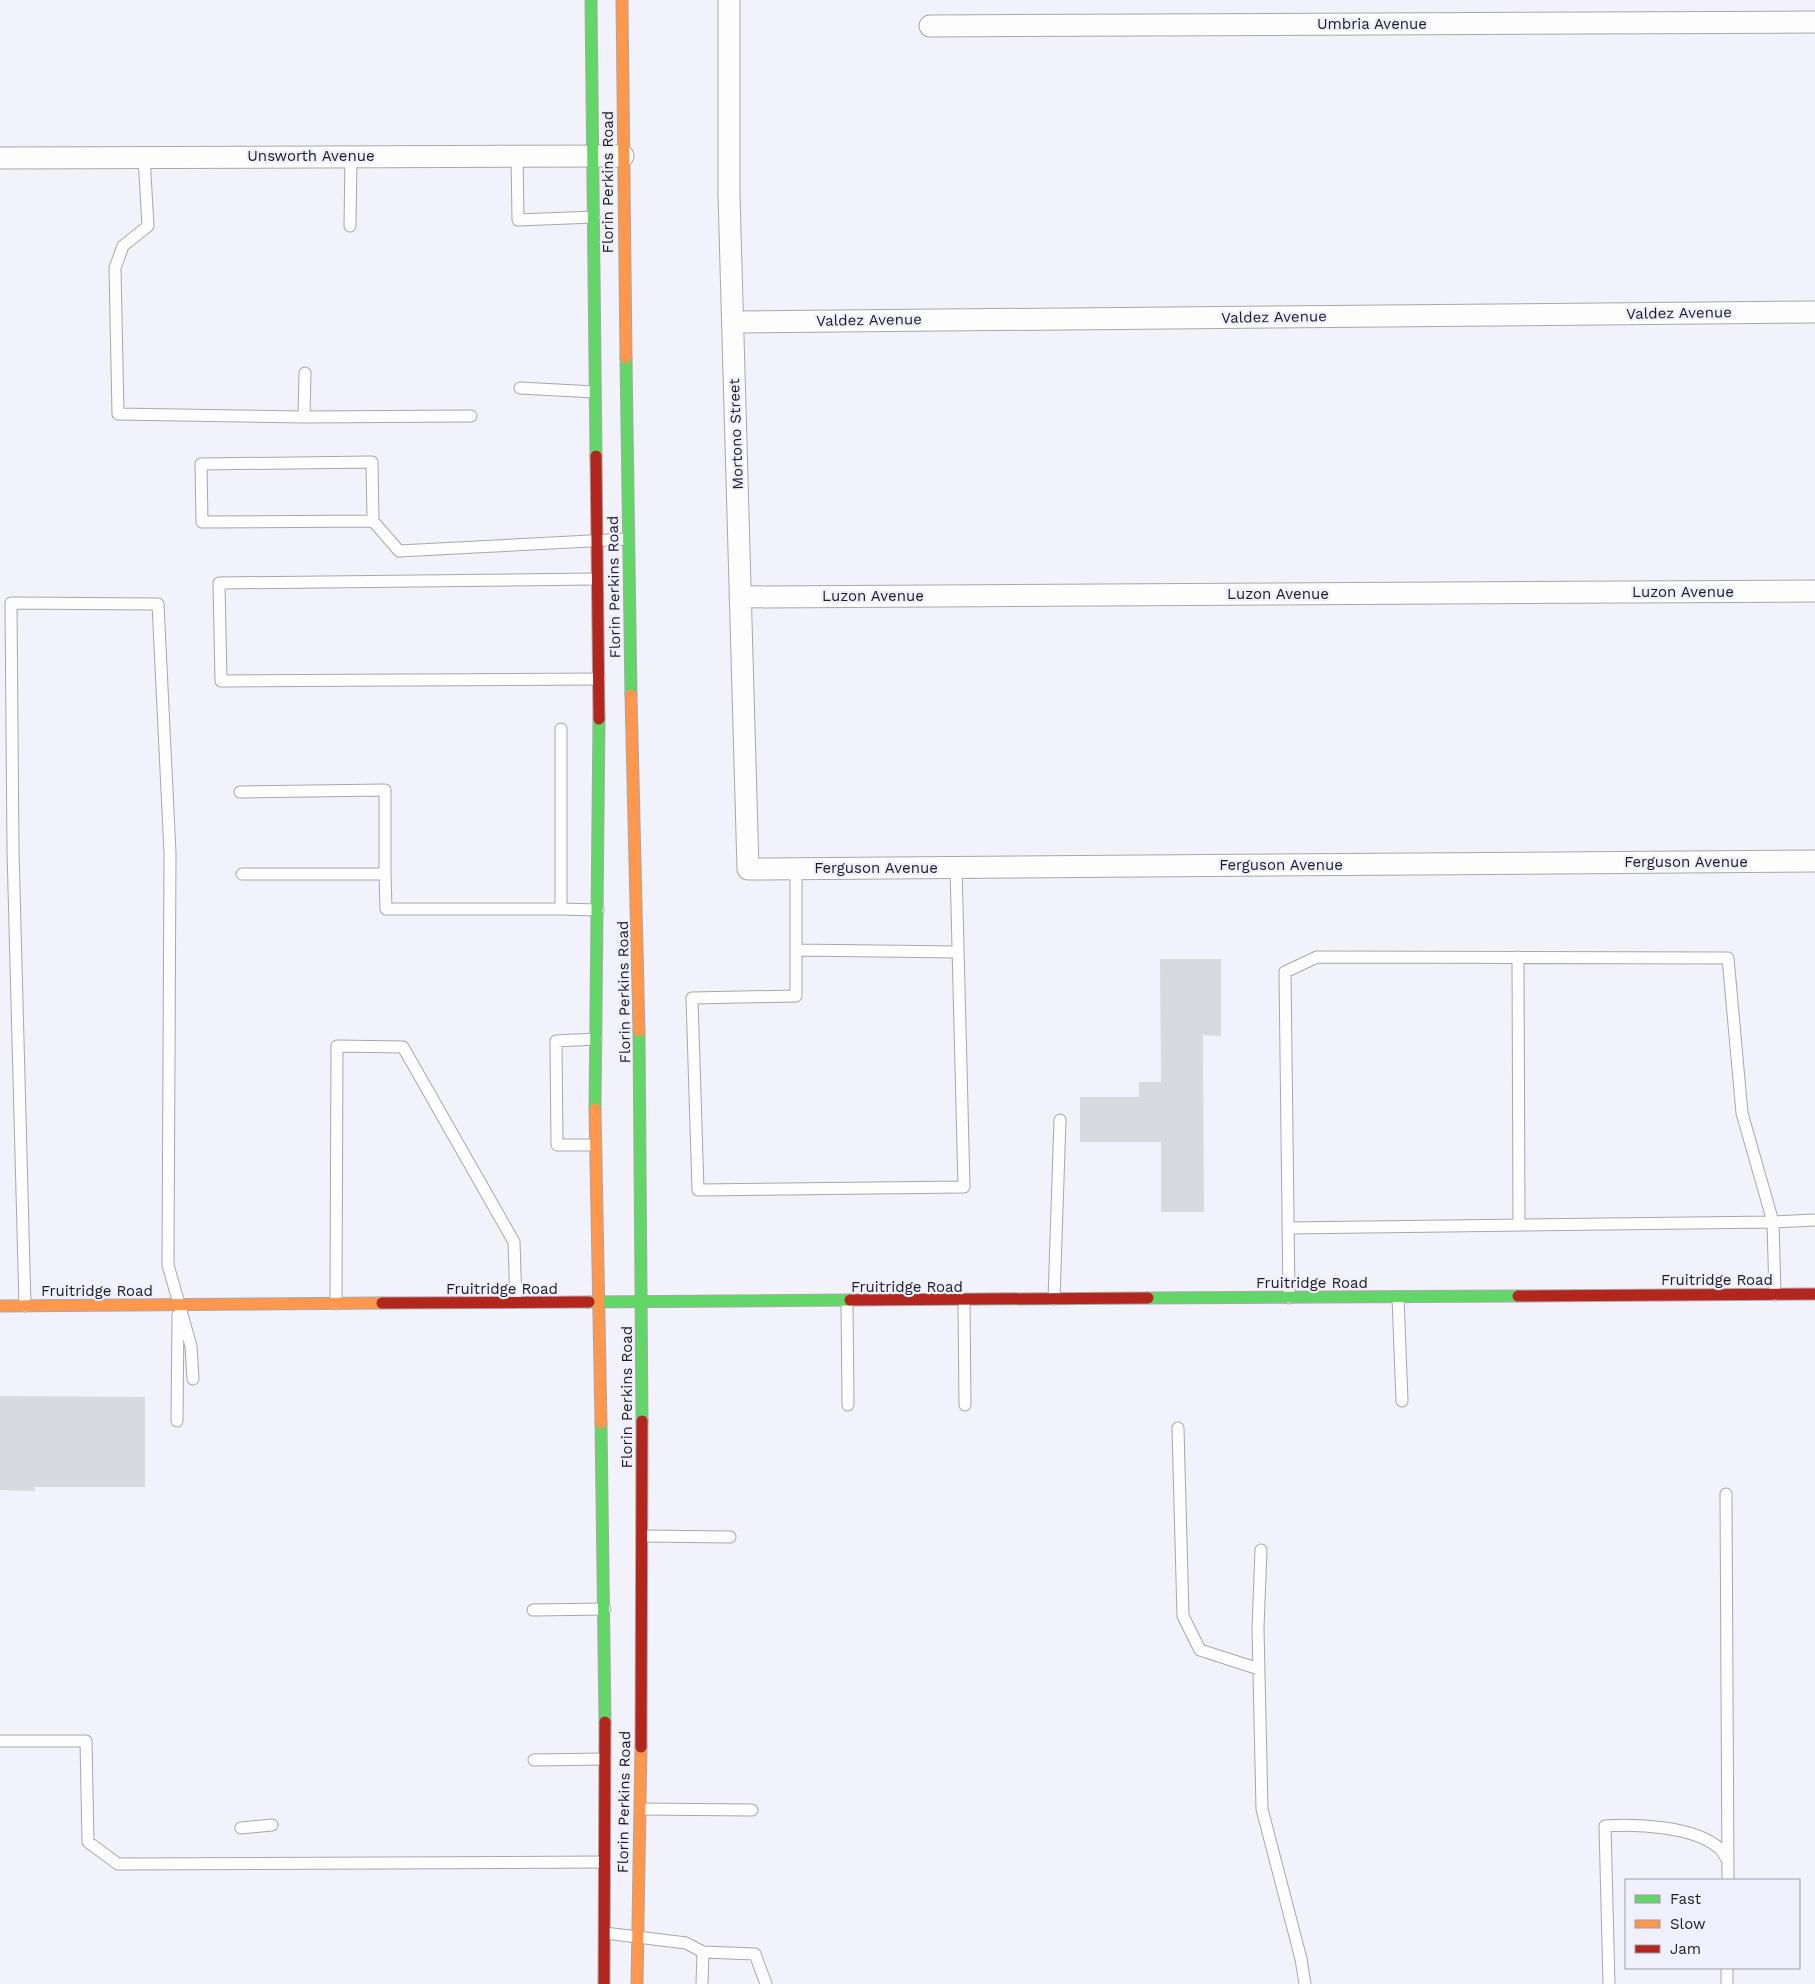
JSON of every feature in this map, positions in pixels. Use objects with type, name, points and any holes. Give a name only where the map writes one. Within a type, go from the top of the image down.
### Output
[{"type":"main road","name":"Florin Perkins Road","points":[[592,0],[599,679],[595,1145],[605,1611],[606,1862],[604,1984]]},
{"type":"main road","name":"Florin Perkins Road","points":[[622,0],[628,539],[640,1038],[642,1303],[643,1536],[636,1984]]},
{"type":"main road","name":"Fruitridge Road","points":[[0,1306],[597,1304],[1815,1294]]},
{"type":"main road","points":[[605,1611],[617,1648]]},
{"type":"main road","points":[[629,1667],[641,1669]]},
{"type":"street","name":"Mortono Street","points":[[729,0],[729,186],[748,869]]},
{"type":"street","name":"Umbria Avenue","points":[[930,26],[1815,22]]},
{"type":"street","name":"Unsworth Avenue","points":[[0,158],[623,156]]},
{"type":"street","name":"Valdez Avenue","points":[[732,322],[1815,312]]},
{"type":"street","name":"Luzon Avenue","points":[[740,597],[1815,591]]},
{"type":"street","name":"Ferguson Avenue","points":[[748,869],[1815,862]]},
{"type":"lane","points":[[517,155],[518,220],[594,217]]},
{"type":"lane","points":[[350,226],[351,156]]},
{"type":"lane","points":[[144,157],[148,226],[123,246],[115,268],[118,414],[471,416]]},
{"type":"lane","points":[[304,416],[305,373]]},
{"type":"lane","points":[[520,388],[595,392]]},
{"type":"lane","points":[[373,521],[202,522],[201,464],[372,462],[373,521],[399,551],[628,539]]},
{"type":"lane","points":[[598,579],[219,584],[221,681],[599,679]]},
{"type":"lane","points":[[25,1306],[13,850],[11,603],[158,604],[170,853],[168,1265],[178,1306],[191,1346],[193,1379]]},
{"type":"lane","points":[[561,729],[561,909]]},
{"type":"lane","points":[[240,792],[385,790],[386,909],[598,910]]},
{"type":"lane","points":[[796,869],[796,996],[692,998],[698,1190],[964,1187],[956,867]]},
{"type":"lane","points":[[242,874],[385,874]]},
{"type":"lane","points":[[796,950],[958,952]]},
{"type":"lane","points":[[1289,1298],[1285,972],[1317,957],[1728,958],[1742,1112],[1773,1222],[1775,1295]]},
{"type":"lane","points":[[1518,958],[1519,1225]]},
{"type":"lane","points":[[595,1145],[557,1145],[556,1041],[596,1039]]},
{"type":"lane","points":[[336,1305],[336,1046],[403,1047],[514,1242],[516,1304]]},
{"type":"lane","points":[[1054,1300],[1060,1120]]},
{"type":"lane","points":[[1288,1228],[1815,1220]]},
{"type":"lane","points":[[1398,1298],[1402,1401]]},
{"type":"lane","points":[[964,1301],[965,1405]]},
{"type":"lane","points":[[847,1302],[848,1405]]},
{"type":"lane","points":[[177,1421],[178,1306]]},
{"type":"lane","points":[[1178,1428],[1183,1616],[1200,1650],[1259,1669]]},
{"type":"lane","points":[[1726,1494],[1728,1879]]},
{"type":"lane","points":[[643,1536],[730,1537]]},
{"type":"lane","points":[[1261,1550],[1259,1669],[1262,1809],[1301,1959],[1305,1984]]},
{"type":"lane","points":[[533,1610],[605,1611]]},
{"type":"lane","points":[[0,1741],[86,1741],[88,1842],[118,1864],[606,1862]]},
{"type":"lane","points":[[534,1760],[605,1760]]},
{"type":"lane","points":[[638,1809],[752,1810]]},
{"type":"lane","points":[[1609,1984],[1605,1826],[1638,1824],[1694,1835],[1719,1848],[1728,1861]]},
{"type":"lane","points":[[241,1828],[272,1825]]},
{"type":"lane","points":[[605,1933],[686,1943],[703,1952],[755,1954],[766,1984]]},
{"type":"lane","points":[[702,1984],[703,1952]]},
{"type":"lane","points":[[1727,1969],[1727,1984]]},
{"type":"building","points":[[1160,959],[1221,959],[1221,1036],[1203,1035],[1204,1212],[1161,1212],[1161,1142],[1080,1142],[1080,1097],[1139,1097],[1139,1082],[1161,1082]]},
{"type":"building","points":[[0,1396],[145,1397],[145,1487],[35,1487],[35,1491],[0,1490]]},
{"type":"traffic: fast","points":[[591,0],[596,456]]},
{"type":"traffic: fast","points":[[626,358],[631,695]]},
{"type":"traffic: fast","points":[[595,1109],[599,719]]},
{"type":"traffic: fast","points":[[639,1031],[642,1421]]},
{"type":"traffic: fast","points":[[1148,1298],[1518,1296]]},
{"type":"traffic: fast","points":[[589,1302],[850,1300]]},
{"type":"traffic: fast","points":[[601,1423],[605,1722]]},
{"type":"traffic: slow","points":[[622,0],[626,358]]},
{"type":"traffic: slow","points":[[631,695],[639,1031]]},
{"type":"traffic: slow","points":[[595,1109],[601,1423]]},
{"type":"traffic: slow","points":[[0,1306],[382,1303]]},
{"type":"traffic: slow","points":[[637,1984],[641,1747]]},
{"type":"traffic: jam","points":[[596,456],[599,719]]},
{"type":"traffic: jam","points":[[1518,1296],[1815,1294]]},
{"type":"traffic: jam","points":[[850,1300],[1148,1298]]},
{"type":"traffic: jam","points":[[382,1303],[589,1302]]},
{"type":"traffic: jam","points":[[641,1747],[642,1421]]},
{"type":"traffic: jam","points":[[604,1984],[605,1722]]}]
